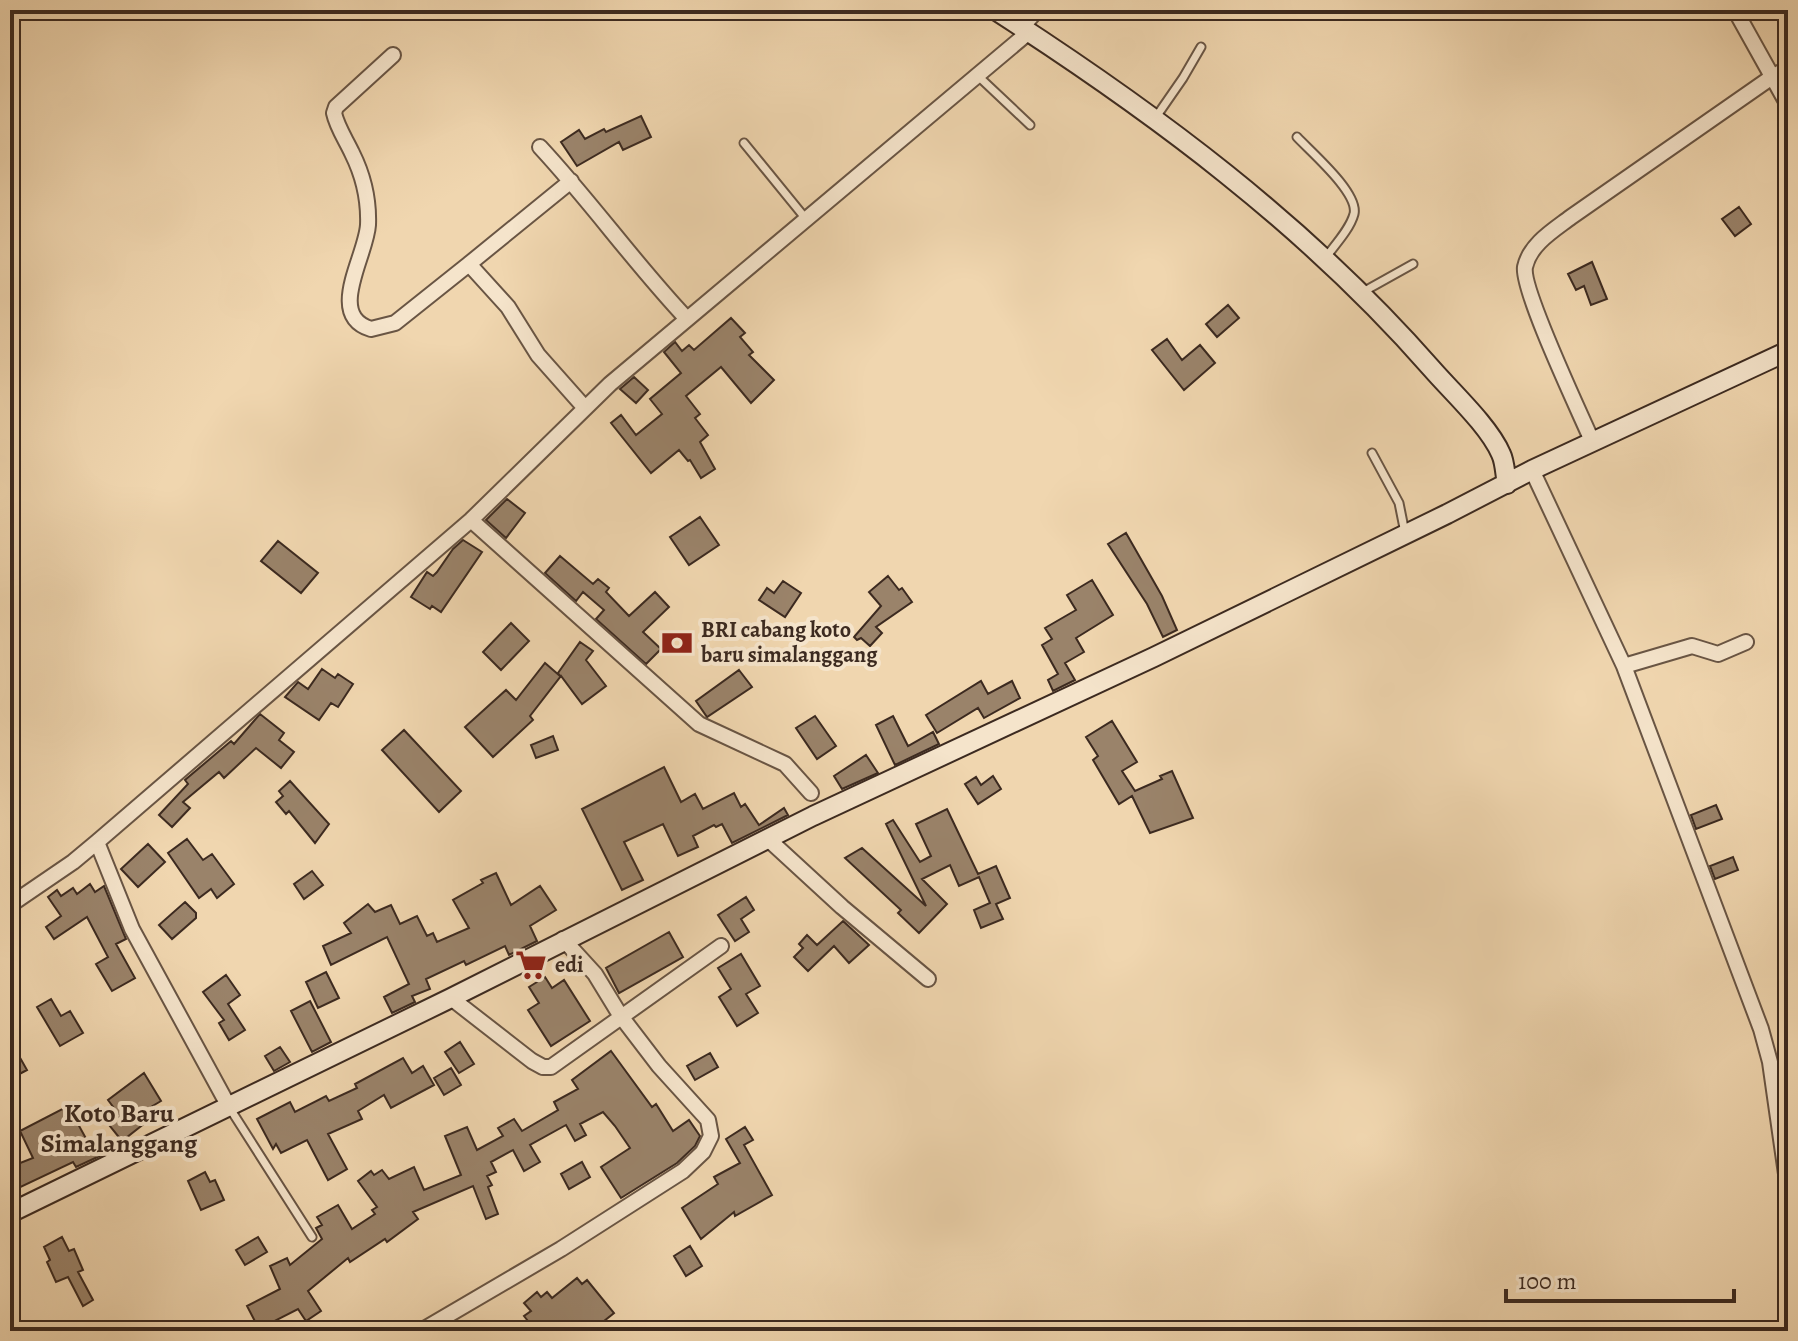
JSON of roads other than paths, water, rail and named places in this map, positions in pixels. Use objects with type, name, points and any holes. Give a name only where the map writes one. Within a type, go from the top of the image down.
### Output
[{"type":"main road","points":[[995,10],[1155,119],[1241,184],[1326,257],[1476,417],[1501,454],[1507,484]]},
{"type":"main road","points":[[10,1213],[768,839],[813,803],[932,759],[1084,690],[1592,441],[1788,351]]},
{"type":"street","points":[[10,905],[97,842],[471,520],[585,408],[977,75],[1025,30],[1037,10]]},
{"type":"street","points":[[1735,10],[1788,105]]},
{"type":"street","points":[[393,55],[336,107],[334,113],[363,181],[368,211],[368,229],[349,295],[355,322],[371,329],[395,323],[571,181]]},
{"type":"street","points":[[1592,441],[1531,298],[1525,273],[1530,253],[1571,217],[1788,68]]},
{"type":"street","points":[[540,147],[687,319]]},
{"type":"street","points":[[469,264],[508,307],[538,355],[585,408]]},
{"type":"street","points":[[1532,470],[1624,666],[1761,1029],[1770,1062],[1788,1188]]},
{"type":"street","points":[[471,520],[699,724],[785,764],[813,803]]},
{"type":"street","points":[[1624,666],[1692,646],[1718,654],[1746,642]]},
{"type":"street","points":[[768,839],[842,907],[928,979]]},
{"type":"street","points":[[97,842],[132,929],[228,1105]]},
{"type":"street","points":[[421,1331],[561,1249],[671,1179],[703,1152],[711,1136],[708,1120],[659,1066],[620,1015],[595,974],[563,939]]},
{"type":"street","points":[[451,998],[543,1067],[558,1063],[620,1015],[721,946]]},
{"type":"lane","points":[[1155,119],[1201,47]]},
{"type":"lane","points":[[977,75],[1030,125]]},
{"type":"lane","points":[[1297,137],[1342,185],[1354,204],[1352,218],[1326,257]]},
{"type":"lane","points":[[744,143],[806,219]]},
{"type":"lane","points":[[1361,293],[1413,264]]},
{"type":"lane","points":[[1372,453],[1399,503],[1405,535]]},
{"type":"lane","points":[[228,1105],[312,1237]]},
{"type":"place","name":"BRI cabang koto baru simalanggang","points":[[677,643]]},
{"type":"place","name":"edi","points":[[531,965]]},
{"type":"district","name":"Koto Baru Simalanggang","points":[[119,1128]]}]
